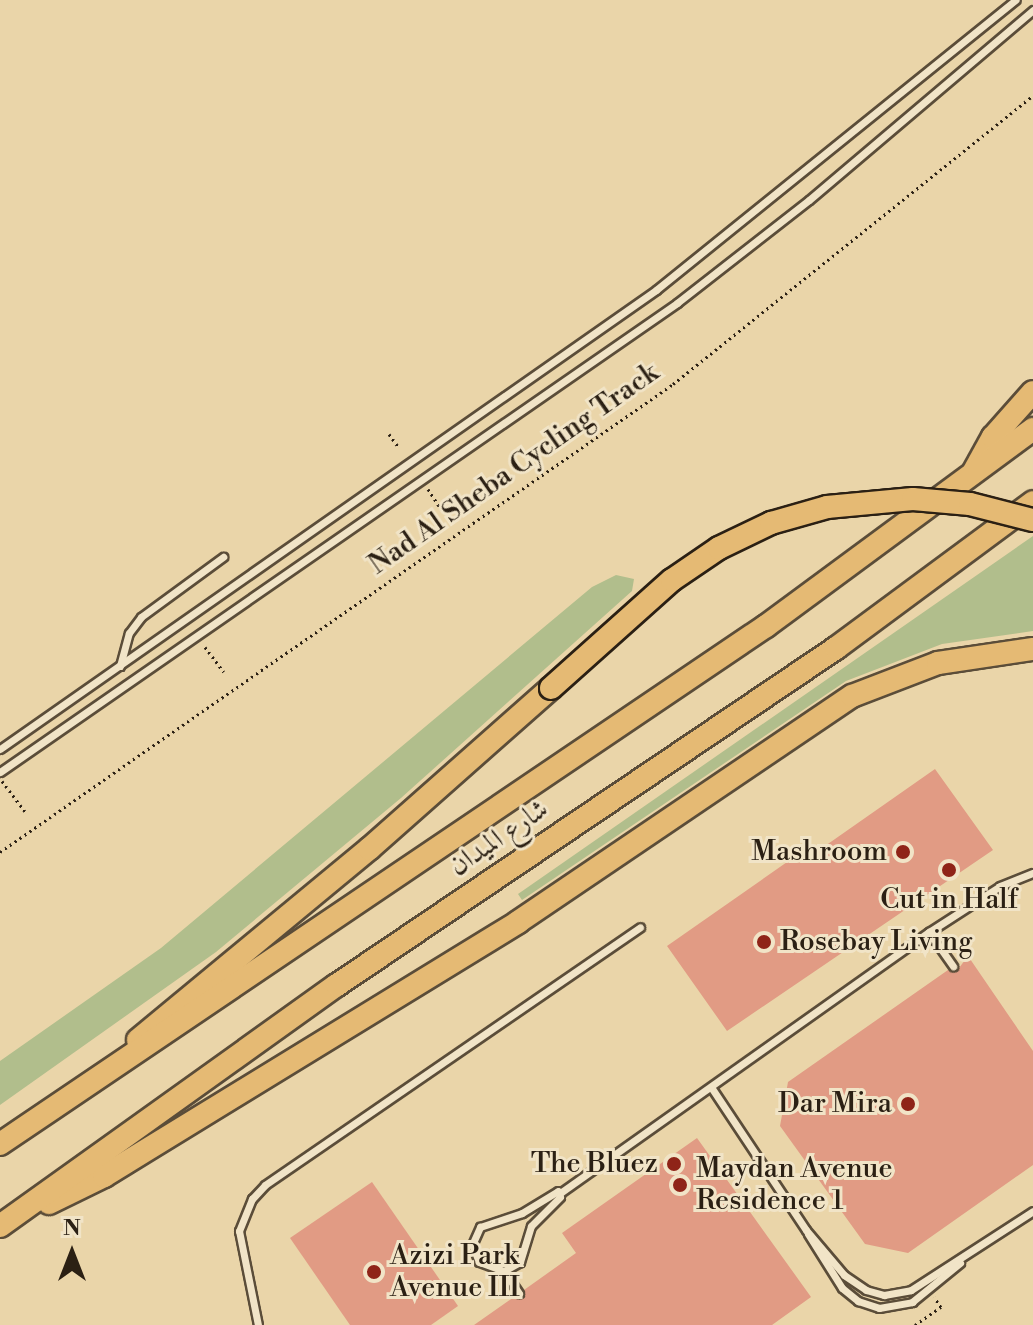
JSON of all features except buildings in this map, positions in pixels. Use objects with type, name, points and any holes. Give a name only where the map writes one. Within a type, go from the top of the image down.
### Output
[{"type":"main road","points":[[971,478],[993,437],[1033,392]]},
{"type":"main road","name":"شارع الميدان","points":[[0,1144],[778,617],[971,478],[1033,429]]},
{"type":"main road","points":[[91,1085],[162,1018],[359,858],[672,580],[719,548],[771,523],[841,504],[913,499],[970,504],[1033,520]]},
{"type":"main road","name":"شارع الميدان","points":[[7,1221],[349,977],[836,648],[1033,502]]},
{"type":"main road","points":[[7,1221],[104,1176],[411,989],[622,854],[852,696],[938,663],[1033,649]]},
{"type":"lane","points":[[0,749],[656,290],[1016,0]]},
{"type":"lane","points":[[0,772],[677,303],[819,191],[1033,10]]},
{"type":"lane","points":[[120,666],[129,633],[141,617],[223,557]]},
{"type":"lane","points":[[560,1193],[531,1226],[520,1262],[504,1271],[486,1268],[474,1254],[480,1227],[522,1213],[560,1193],[929,932],[1000,886],[1033,873]]},
{"type":"lane","points":[[258,1325],[239,1231],[252,1199],[265,1185],[640,927]]},
{"type":"lane","points":[[929,932],[953,966]]},
{"type":"lane","points":[[711,1087],[806,1230],[825,1267],[858,1301],[890,1308],[929,1290],[967,1256]]},
{"type":"lane","points":[[806,1230],[851,1281],[875,1293],[911,1290],[1033,1211]]},
{"type":"lane","points":[[504,1271],[519,1293]]},
{"type":"path","name":"Nad Al Sheba Cycling Track","points":[[0,852],[673,384],[1033,96]]},
{"type":"path","points":[[389,434],[399,448]]},
{"type":"path","points":[[421,479],[441,509]]},
{"type":"path","points":[[205,647],[224,672]]},
{"type":"path","points":[[0,778],[26,813]]},
{"type":"path","points":[[915,1325],[941,1307],[929,1290]]},
{"type":"green space","points":[[1033,536],[1033,631],[942,644],[846,681],[522,900],[518,894]]},
{"type":"green space","points":[[616,575],[634,579],[632,591],[401,798],[216,952],[0,1105],[0,1061],[161,948],[592,587]]},
{"type":"place","name":"Mashroom","points":[[903,852]]},
{"type":"place","name":"Cut in Half","points":[[949,870]]},
{"type":"place","name":"Rosebay Living","points":[[764,942]]},
{"type":"place","name":"Dar Mira","points":[[908,1104]]},
{"type":"place","name":"The Bluez","points":[[674,1164]]},
{"type":"place","name":"Maydan Avenue Residence 1","points":[[680,1185]]},
{"type":"place","name":"Azizi Park Avenue III","points":[[374,1272]]}]
